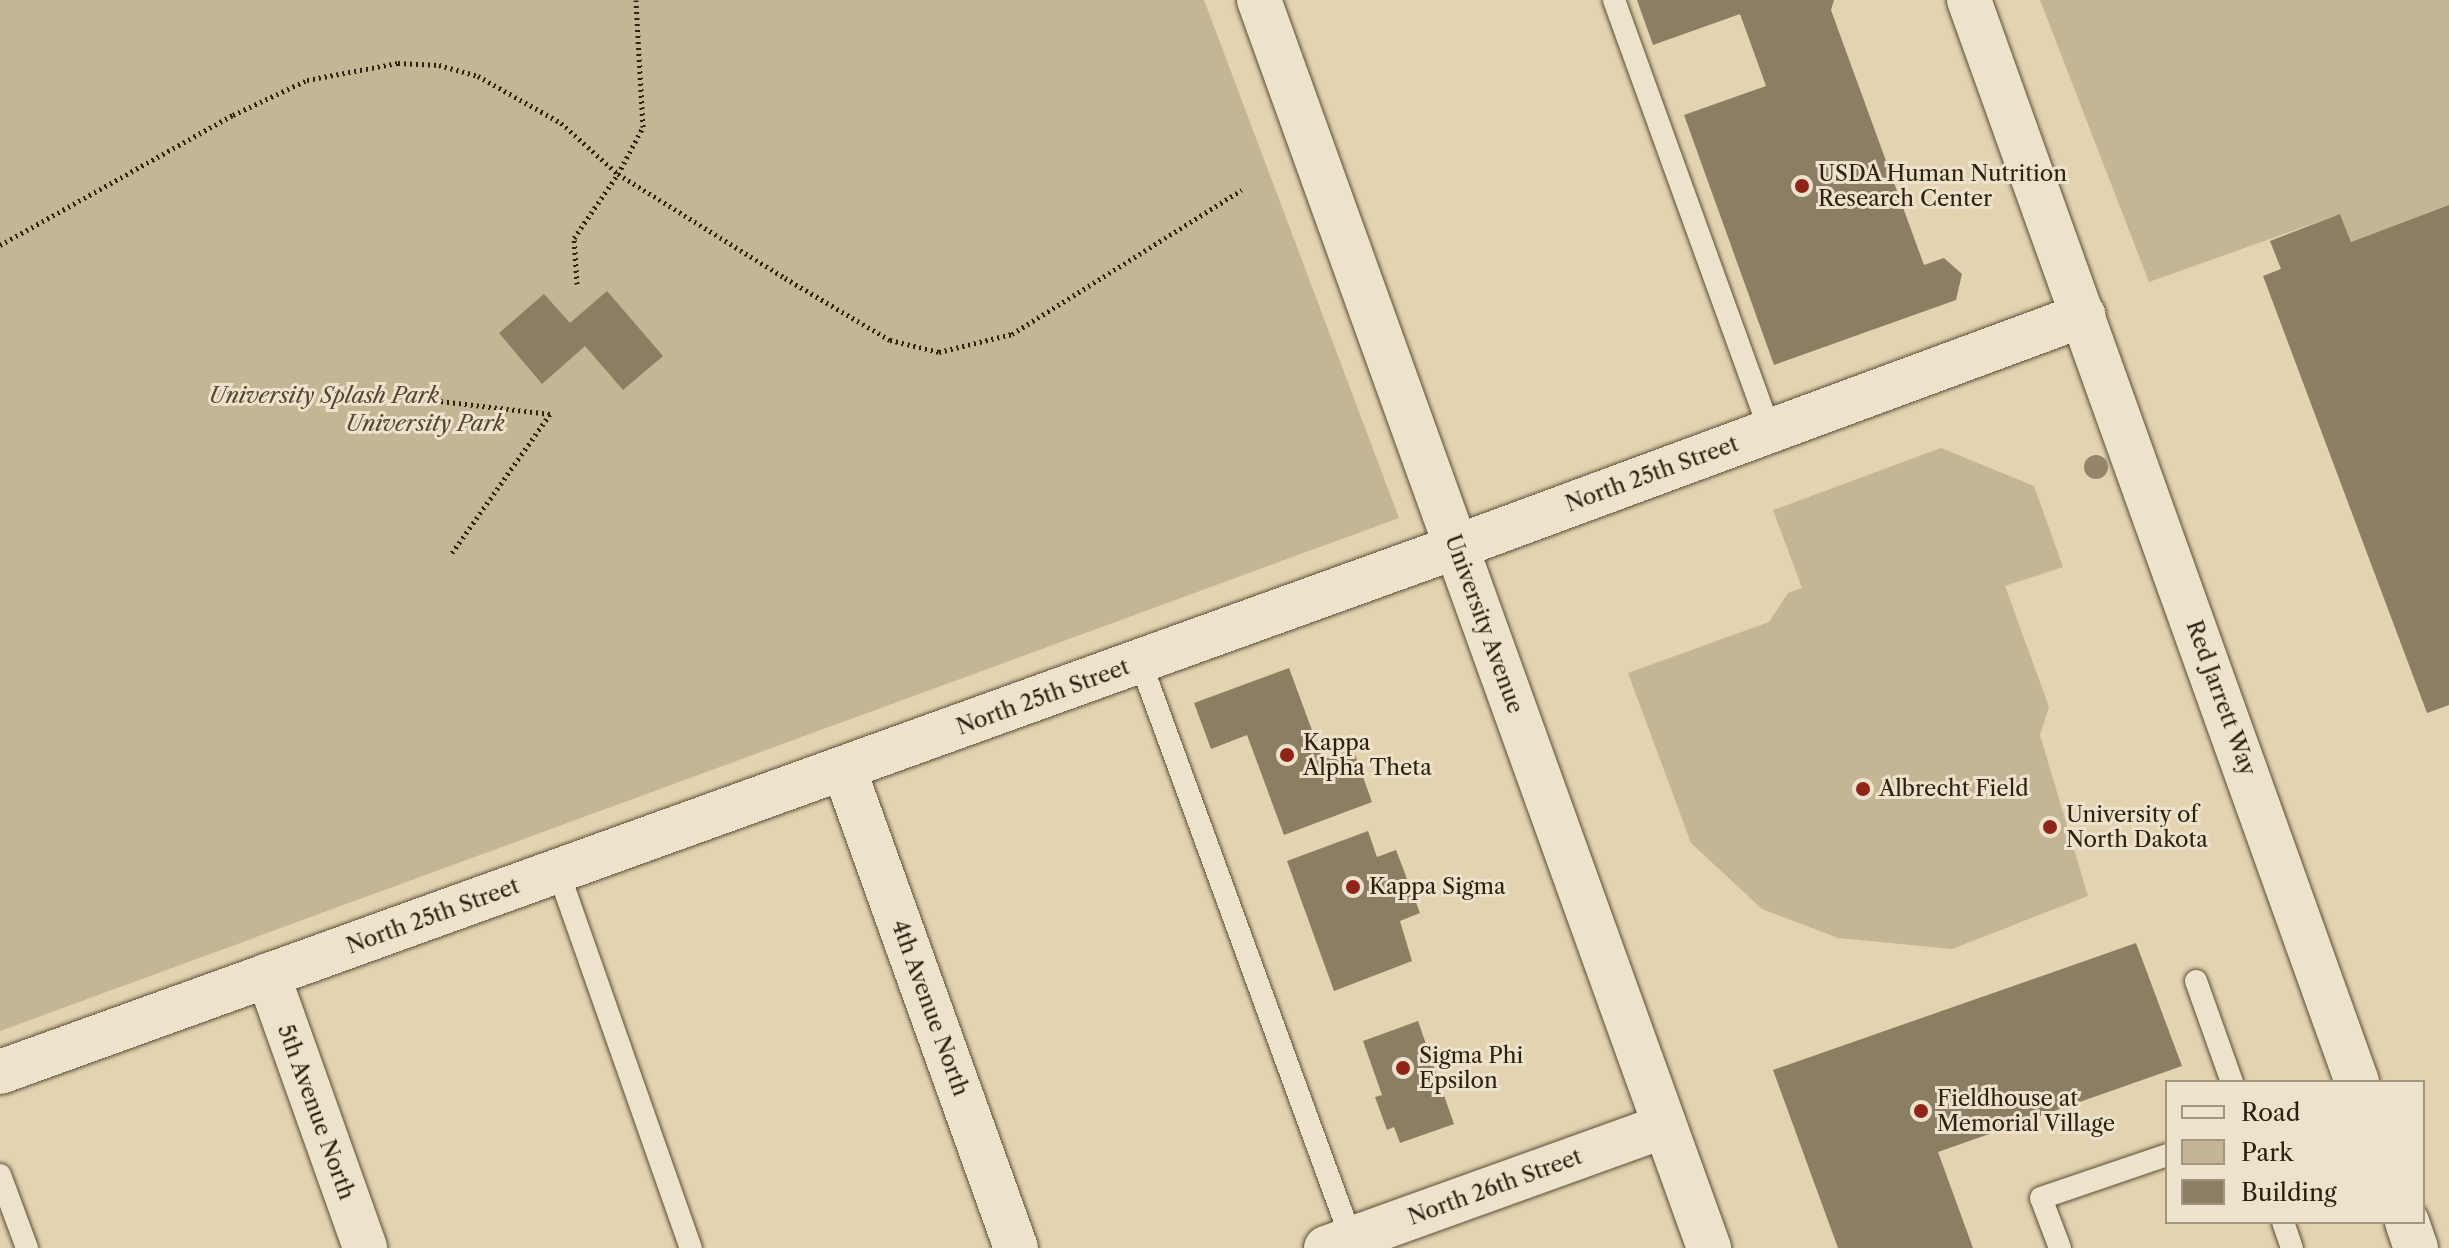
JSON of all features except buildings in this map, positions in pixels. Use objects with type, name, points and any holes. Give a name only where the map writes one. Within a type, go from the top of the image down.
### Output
[{"type":"street","name":"University Avenue","points":[[1259,0],[1709,1248]]},
{"type":"street","name":"Red Jarrett Way","points":[[1969,0],[2356,1080]]},
{"type":"street","name":"North 25th Street","points":[[0,1072],[1456,547],[2084,315]]},
{"type":"street","name":"4th Avenue North","points":[[844,769],[1016,1248]]},
{"type":"street","name":"5th Avenue North","points":[[268,975],[365,1248]]},
{"type":"street","name":"North 26th Street","points":[[1344,1245],[1664,1126]]},
{"type":"street","points":[[2408,1224],[2416,1248]]},
{"type":"lane","points":[[1614,0],[1770,431]]},
{"type":"lane","points":[[1140,661],[1344,1245]]},
{"type":"lane","points":[[558,871],[691,1248]]},
{"type":"lane","points":[[2196,981],[2231,1080]]},
{"type":"lane","points":[[2060,1248],[2041,1198],[2165,1156]]},
{"type":"lane","points":[[0,1175],[27,1248]]},
{"type":"lane","points":[[2284,1224],[2292,1248]]},
{"type":"path","points":[[577,284],[574,238],[618,174],[643,127],[636,0]]},
{"type":"path","points":[[0,245],[233,115],[307,80],[356,67],[439,65],[478,76],[561,123],[618,174],[890,340],[939,352],[1012,334],[1242,190]]},
{"type":"path","points":[[423,399],[550,414],[452,553]]},
{"type":"green space","name":"University Park","points":[[0,0],[1204,0],[1399,518],[0,1031]]},
{"type":"green space","points":[[2040,0],[2449,0],[2449,205],[2351,242],[2340,214],[2149,282]]},
{"type":"green space","name":"Albrecht Field","points":[[1941,448],[2034,486],[2063,567],[2005,586],[2049,707],[2040,735],[2088,896],[1952,949],[1838,938],[1762,909],[1691,843],[1628,673],[1769,622],[1788,593],[1802,588],[1773,510]]},
{"type":"place","name":"USDA Human Nutrition Research Center","points":[[1802,186]]},
{"type":"place","name":"Kappa Alpha Theta","points":[[1287,755]]},
{"type":"place","name":"Albrecht Field","points":[[1863,789]]},
{"type":"place","name":"University of North Dakota","points":[[2050,827]]},
{"type":"place","name":"Kappa Sigma","points":[[1353,887]]},
{"type":"place","name":"Sigma Phi Epsilon","points":[[1403,1068]]},
{"type":"place","name":"Fieldhouse at Memorial Village","points":[[1921,1111]]},
{"type":"park label","name":"University Splash Park","points":[[324,396]]}]
